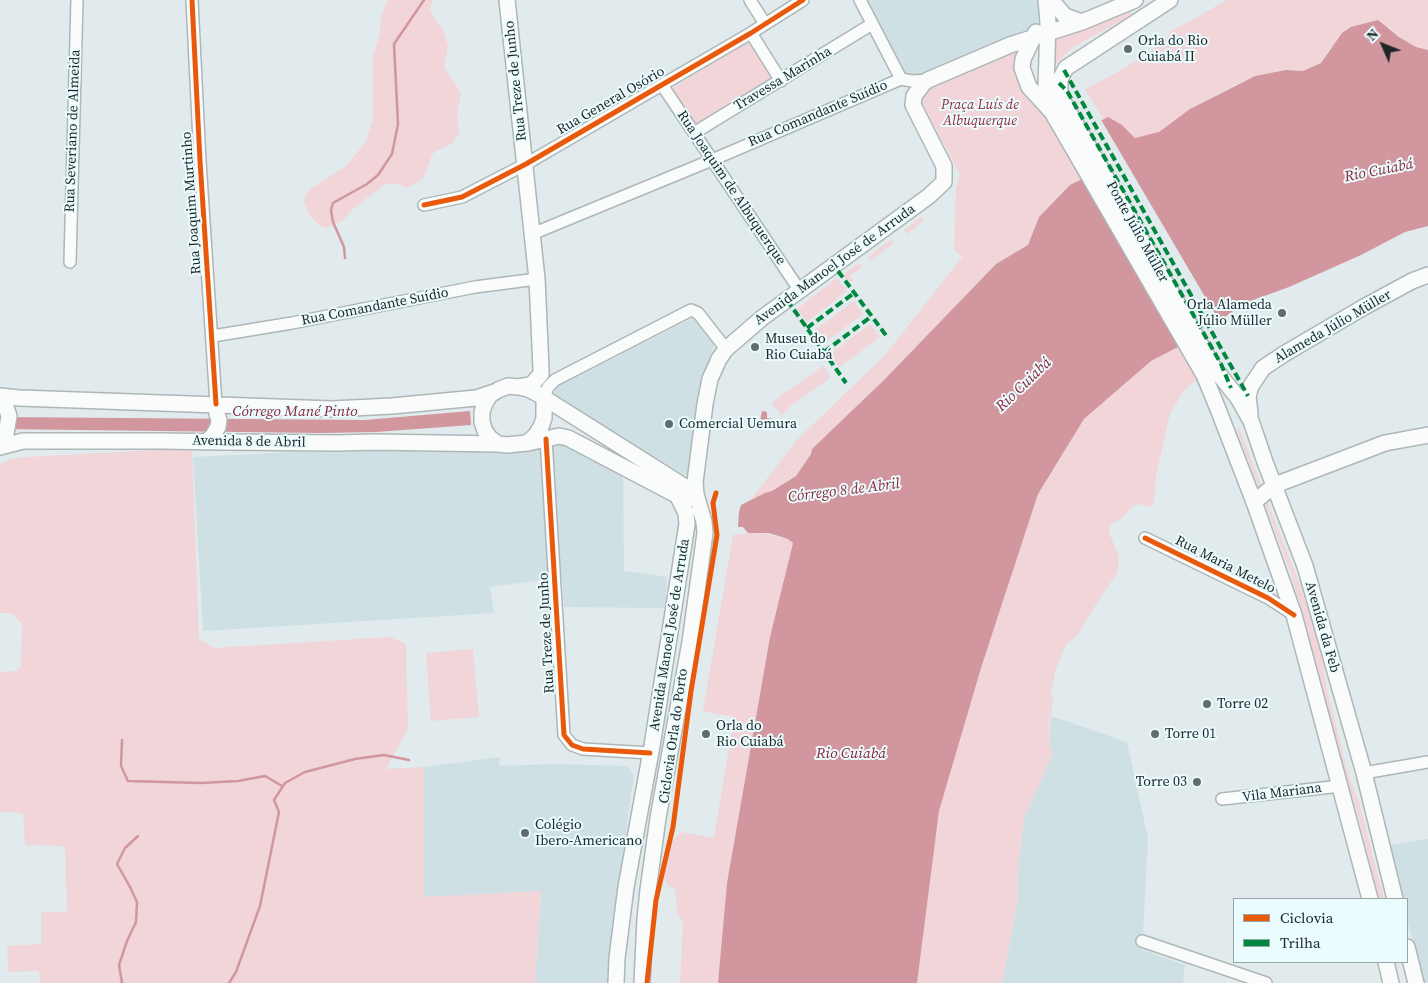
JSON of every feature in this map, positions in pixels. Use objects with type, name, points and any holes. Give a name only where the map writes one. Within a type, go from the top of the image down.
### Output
[{"type":"main road","name":"Rua Treze de Junho","points":[[507,0],[537,279],[540,374],[530,385],[518,386]]},
{"type":"main road","name":"Rua Comandante Suídio","points":[[928,80],[1048,32],[1082,22],[1135,0]]},
{"type":"main road","name":"Ponte Júlio Müller","points":[[1170,0],[1066,68],[1060,80],[1060,96],[1209,372]]},
{"type":"main road","points":[[1048,2],[1065,16],[1082,22]]},
{"type":"main road","points":[[1048,2],[1046,89],[1052,112]]},
{"type":"main road","points":[[1048,2],[1042,22],[1028,41],[1022,64],[1024,76],[1035,95],[1052,112]]},
{"type":"main road","points":[[1028,41],[1046,69]]},
{"type":"main road","name":"Avenida Manoel José de Arruda","points":[[642,983],[644,919],[658,818],[690,642],[703,548],[704,525],[696,495],[695,482],[709,387],[719,359],[726,349],[762,318],[938,190],[944,182],[944,166],[914,108],[913,98],[928,80]]},
{"type":"main road","name":"Ponte Júlio Müller","points":[[1052,112],[1209,372]]},
{"type":"main road","name":"Alameda Júlio Müller","points":[[1251,421],[1248,396],[1263,368],[1364,307],[1412,281],[1428,275]]},
{"type":"main road","name":"Avenida da Feb","points":[[1209,372],[1238,398],[1251,421],[1305,566],[1364,773],[1395,898]]},
{"type":"main road","name":"Avenida da Feb","points":[[1209,372],[1218,409],[1254,502],[1294,615],[1370,898]]},
{"type":"main road","name":"Avenida 8 de Abril","points":[[518,386],[508,386],[476,398],[362,408],[216,409],[19,398],[3,402],[2,441],[208,440],[507,445],[559,436],[568,438],[678,497]]},
{"type":"main road","points":[[518,386],[544,398],[696,495],[688,500],[678,497]]},
{"type":"main road","points":[[494,392],[485,403],[482,412],[482,422],[490,438],[498,444]]},
{"type":"main road","points":[[527,443],[541,427],[544,418],[544,398]]},
{"type":"main road","points":[[208,440],[218,427],[219,420],[216,409]]},
{"type":"main road","points":[[1254,502],[1275,485],[1385,443],[1428,434]]},
{"type":"main road","name":"Avenida Manoel José de Arruda","points":[[616,983],[617,958],[626,887],[686,533],[686,513],[678,497]]},
{"type":"main road","points":[[686,533],[690,525],[695,521],[701,521],[704,525]]},
{"type":"main road","points":[[1408,951],[1416,983]]},
{"type":"main road","points":[[1386,963],[1391,983]]},
{"type":"street","name":"Rua Severiano de Almeida","points":[[70,262],[77,0]]},
{"type":"street","name":"Rua Joaquim Murtinho","points":[[192,0],[216,409]]},
{"type":"street","points":[[750,0],[765,24]]},
{"type":"street","name":"Rua General Osório","points":[[424,205],[462,197],[526,164],[751,33],[803,0]]},
{"type":"street","points":[[860,0],[901,79]]},
{"type":"street","name":"Travessa Marinha","points":[[694,133],[872,24]]},
{"type":"street","points":[[751,33],[781,81]]},
{"type":"street","name":"Rua Comandante Suídio","points":[[532,234],[901,79],[916,82],[928,80]]},
{"type":"street","name":"Rua Joaquim de Albuquerque","points":[[662,84],[800,291]]},
{"type":"street","name":"Rua Comandante Suídio","points":[[213,336],[292,323],[475,287],[537,279]]},
{"type":"street","points":[[544,398],[548,387],[554,380],[692,310],[698,313],[726,349]]},
{"type":"street","name":"Rua Treze de Junho","points":[[546,439],[564,736],[572,745],[583,750],[650,753]]},
{"type":"street","name":"Rua Maria Metelo","points":[[1145,538],[1268,598],[1294,615]]},
{"type":"street","name":"Rua Maria Metelo","points":[[1268,598],[1284,584]]},
{"type":"street","points":[[1364,773],[1428,762]]},
{"type":"street","name":"Vila Mariana","points":[[1222,799],[1341,786]]},
{"type":"street","points":[[1142,941],[1266,983]]},
{"type":"shaded area","points":[[864,0],[1038,0],[1040,16],[1034,28],[912,77],[902,73]]},
{"type":"shaded area","points":[[693,318],[715,341],[701,398],[698,398],[687,476],[554,398],[555,388]]},
{"type":"shaded area","points":[[562,439],[623,474],[624,571],[667,577],[666,608],[564,607],[562,577],[490,587],[494,613],[203,631],[193,457]]},
{"type":"shaded area","points":[[1051,716],[1127,742],[1148,838],[1143,934],[1140,949],[1185,965],[1183,983],[1002,983],[1018,900],[1017,878],[1024,818],[1053,753],[1049,745]]},
{"type":"shaded area","name":"Colégio Ibero-Americano","points":[[500,757],[499,766],[554,764],[627,766],[634,775],[616,900],[607,983],[535,983],[541,891],[424,897],[424,767]]},
{"type":"shaded area","points":[[1428,839],[1428,983],[1423,983],[1408,923],[1408,898],[1402,898],[1388,845]]},
{"type":"green space","points":[[388,0],[433,0],[430,11],[444,32],[448,46],[444,67],[461,93],[457,114],[459,133],[451,144],[433,153],[423,179],[406,188],[399,184],[386,184],[354,208],[342,221],[327,228],[319,225],[309,215],[304,201],[311,189],[346,166],[365,143],[373,119],[373,57],[380,33],[381,16]]},
{"type":"green space","points":[[1226,0],[1428,0],[1428,50],[1416,47],[1399,37],[1389,27],[1329,50],[1321,63],[1303,71],[1286,70],[1255,76],[1236,84],[1190,109],[1160,132],[1135,138],[1122,125],[1108,117],[1103,119],[1085,89],[1146,55],[1166,39],[1171,31]]},
{"type":"green space","points":[[1131,12],[1132,15],[1075,46],[1053,68],[1051,36]]},
{"type":"green space","points":[[745,43],[753,45],[774,79],[700,124],[695,124],[673,92],[674,87]]},
{"type":"green space","name":"Praça Luís de Albuquerque","points":[[1020,50],[1043,112],[1082,179],[1070,185],[1039,217],[1028,245],[996,264],[884,380],[812,449],[811,454],[796,476],[772,491],[746,502],[752,498],[797,440],[886,354],[963,256],[954,250],[956,186],[960,175],[920,99],[925,90],[1011,51]]},
{"type":"green space","points":[[921,217],[924,221],[907,234],[904,230]]},
{"type":"green space","points":[[891,239],[894,243],[870,261],[868,257]]},
{"type":"green space","points":[[859,263],[862,267],[850,276],[853,281],[848,281],[843,275]]},
{"type":"green space","points":[[837,278],[847,291],[807,322],[797,309]]},
{"type":"green space","points":[[854,301],[863,314],[823,344],[814,331]]},
{"type":"green space","points":[[870,324],[880,337],[840,367],[830,354]]},
{"type":"green space","points":[[1180,346],[1199,378],[1185,389],[1170,413],[1156,476],[1152,507],[1137,504],[1130,508],[1121,519],[1111,524],[1109,533],[1118,554],[1118,572],[1077,636],[1066,644],[1055,672],[1051,692],[1053,702],[1049,725],[1050,745],[1053,753],[1024,818],[1017,878],[1018,900],[1002,983],[917,983],[939,811],[981,668],[1038,494],[1084,419],[1151,361]]},
{"type":"green space","points":[[823,366],[831,377],[791,406],[782,415],[771,403]]},
{"type":"green space","points":[[1239,428],[1262,487],[1259,488],[1236,429]]},
{"type":"green space","points":[[192,448],[199,639],[214,648],[390,637],[406,644],[408,729],[386,769],[424,767],[424,897],[541,891],[535,983],[40,983],[39,971],[8,972],[7,946],[41,944],[41,912],[67,912],[65,846],[25,845],[23,813],[0,812],[0,672],[17,671],[21,665],[22,624],[11,613],[0,613],[0,464],[11,459],[28,457]]},
{"type":"green space","points":[[1266,499],[1297,577],[1321,650],[1327,689],[1342,750],[1359,802],[1384,898],[1377,898],[1356,808],[1343,775],[1309,637],[1291,574],[1264,501]]},
{"type":"green space","points":[[758,532],[788,539],[793,543],[770,637],[727,883],[718,983],[680,983],[683,922],[677,913],[675,888],[668,886],[662,870],[669,845],[681,832],[714,838],[734,717],[703,711],[733,535]]},
{"type":"green space","points":[[473,649],[479,717],[431,721],[426,653]]},
{"type":"water","points":[[1378,20],[1399,37],[1416,47],[1428,50],[1428,226],[1405,232],[1361,255],[1289,287],[1242,304],[1219,322],[1151,361],[1084,419],[1038,494],[981,668],[939,811],[917,983],[718,983],[727,883],[770,637],[793,543],[788,539],[769,533],[748,533],[743,527],[738,527],[741,505],[772,491],[796,476],[811,454],[812,449],[884,380],[996,264],[1028,245],[1039,217],[1070,185],[1082,179],[1096,123],[1108,117],[1122,125],[1135,138],[1159,132],[1190,109],[1255,76],[1286,70],[1303,71],[1321,63],[1342,33],[1351,27]]},
{"type":"water","name":"Córrego Mané Pinto","points":[[470,411],[471,425],[376,432],[0,429],[0,417],[365,420]]},
{"type":"water","points":[[762,411],[767,412],[767,418],[773,419],[771,429],[766,428],[766,422],[760,421]]},
{"type":"pier","points":[[1100,118],[1221,324],[1181,348],[1080,176],[1087,131],[1094,121]]},
{"type":"waterway","points":[[345,258],[344,247],[333,222],[331,210],[333,203],[367,184],[378,175],[392,154],[398,124],[394,44],[424,0]]},
{"type":"waterway","points":[[122,740],[121,766],[128,781],[201,783],[238,781],[265,776],[282,786]]},
{"type":"waterway","points":[[229,983],[236,972],[260,906],[279,812],[274,800],[285,783],[305,772],[355,759],[384,755],[409,760]]},
{"type":"waterway","points":[[122,983],[119,965],[136,922],[137,902],[117,864],[125,848],[138,836]]},
{"type":"marked path","points":[[1064,70],[1248,396]]},
{"type":"marked path","points":[[1059,83],[1067,91],[1221,364],[1231,388]]},
{"type":"marked path","points":[[838,271],[888,338]]},
{"type":"marked path","points":[[807,328],[854,293]]},
{"type":"marked path","points":[[787,300],[846,383]]},
{"type":"marked path","points":[[824,352],[872,316]]},
{"type":"cycle path","points":[[192,0],[200,161],[216,404]]},
{"type":"cycle path","points":[[424,205],[462,197],[526,164],[751,33],[803,0]]},
{"type":"cycle path","points":[[546,439],[564,735],[572,745],[583,749],[650,753]]},
{"type":"cycle path","name":"Ciclovia Orla do Porto","points":[[647,983],[656,900],[673,827],[691,691],[717,535],[713,503],[716,493]]},
{"type":"cycle path","points":[[1145,538],[1268,598],[1294,615]]},
{"type":"place","name":"Orla do Rio Cuiabá II","points":[[1128,49]]},
{"type":"place","name":"Orla Alameda Júlio Müller","points":[[1282,313]]},
{"type":"place","name":"Museu do Rio Cuiabá","points":[[755,347]]},
{"type":"place","name":"Comercial Uemura","points":[[669,424]]},
{"type":"place","name":"Torre 02","points":[[1207,704]]},
{"type":"place","name":"Orla do Rio Cuiabá","points":[[706,734]]},
{"type":"place","name":"Torre 01","points":[[1155,734]]},
{"type":"place","name":"Torre 03","points":[[1197,782]]},
{"type":"place","name":"Colégio Ibero-Americano","points":[[525,833]]},
{"type":"water label","name":"Rio Cuiabá","points":[[1379,171]]},
{"type":"water label","name":"Rio Cuiabá","points":[[1024,385]]},
{"type":"water label","name":"Córrego 8 de Abril","points":[[844,491]]},
{"type":"water label","name":"Rio Cuiabá","points":[[851,754]]}]
